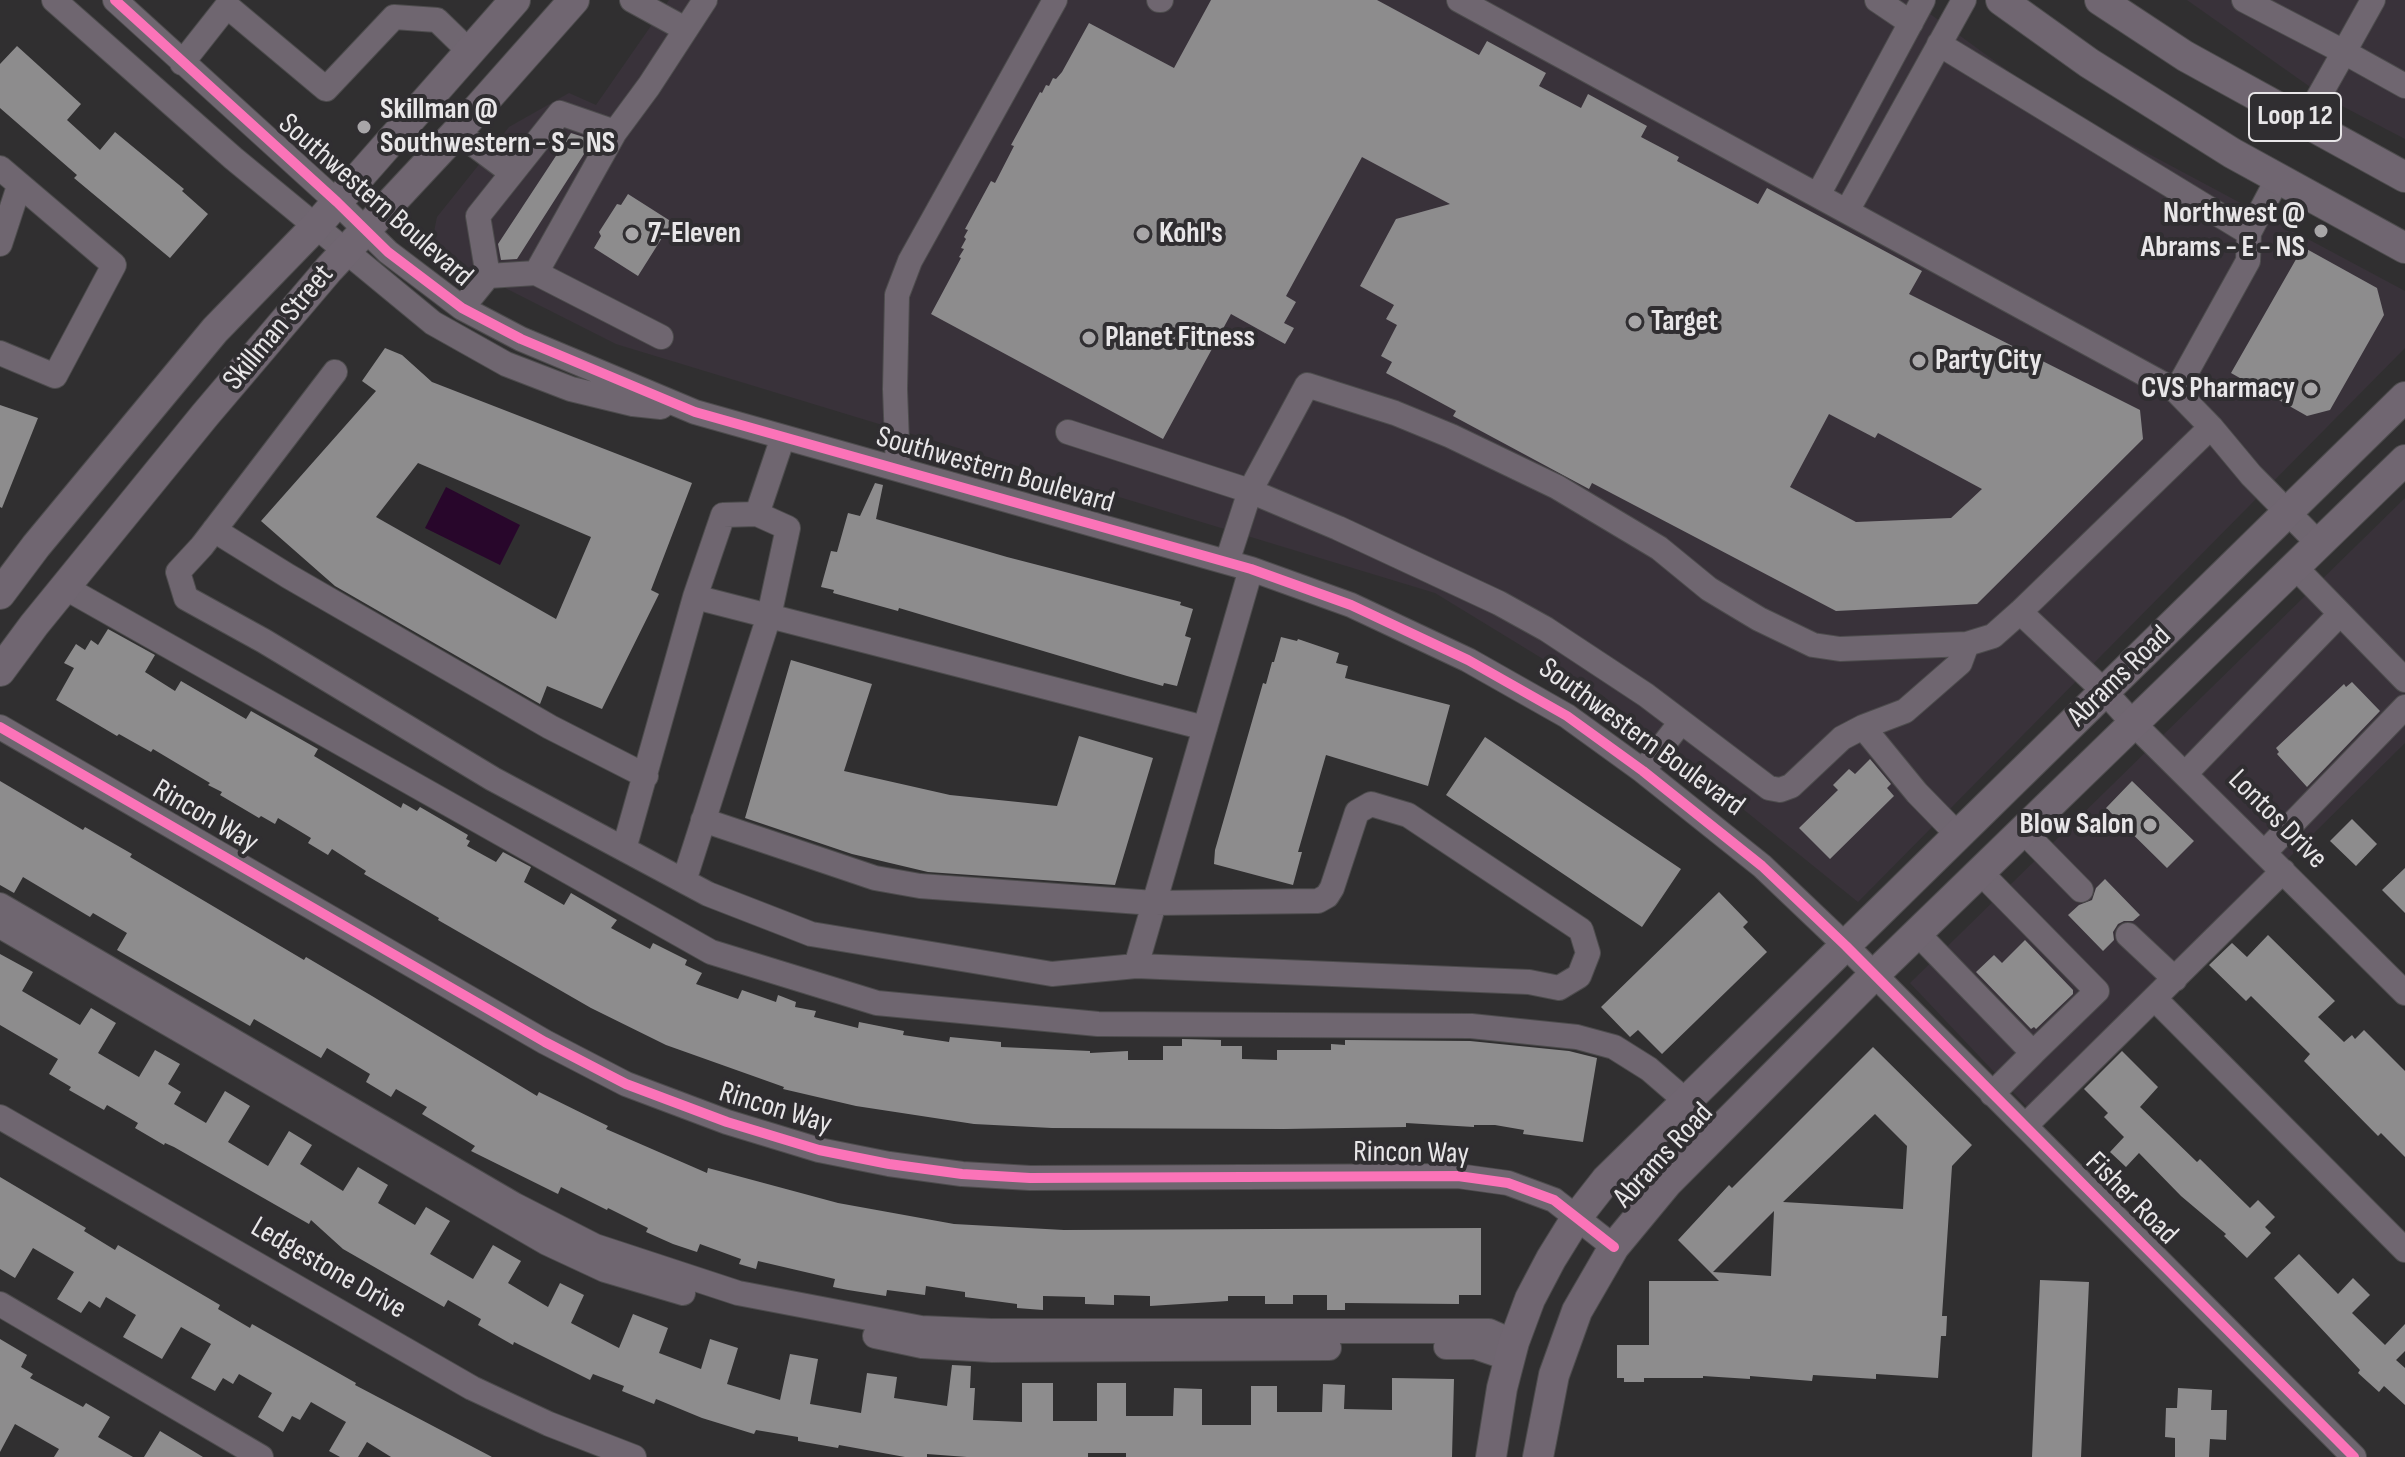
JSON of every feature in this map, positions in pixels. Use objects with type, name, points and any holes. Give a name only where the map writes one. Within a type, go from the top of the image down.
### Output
[{"type":"main road","name":"Skillman Street","points":[[0,594],[215,330],[316,226],[515,0]]},
{"type":"main road","name":"Skillman Street","points":[[0,671],[64,587],[344,251],[457,132],[574,0]]},
{"type":"main road","name":"Loop 12","points":[[2001,0],[2089,63],[2277,180],[2405,248]]},
{"type":"main road","name":"Loop 12","points":[[2100,0],[2185,56],[2405,177]]},
{"type":"main road","name":"Abrams Road","points":[[1491,1457],[1502,1388],[1530,1299],[1577,1217],[1606,1180],[2405,397]]},
{"type":"main road","name":"Abrams Road","points":[[1538,1457],[1554,1375],[1577,1311],[1614,1247],[1667,1183],[1979,871],[2405,460]]},
{"type":"main road","points":[[1512,1350],[1554,1375]]},
{"type":"street","name":"Southwestern Boulevard","points":[[54,0],[233,158],[433,323],[506,364],[571,389],[633,404],[695,412]]},
{"type":"street","points":[[632,0],[685,29]]},
{"type":"street","points":[[536,273],[615,132],[705,0]]},
{"type":"street","points":[[898,469],[895,389],[897,295],[910,261],[1055,0]]},
{"type":"street","points":[[1459,0],[2176,391],[2251,475],[2319,544]]},
{"type":"street","points":[[1877,0],[1911,23]]},
{"type":"street","points":[[1818,195],[1923,0]]},
{"type":"street","points":[[1847,211],[1964,0]]},
{"type":"street","points":[[2244,0],[2344,52],[2400,75]]},
{"type":"street","points":[[2304,123],[2373,0]]},
{"type":"street","name":"Southwestern Boulevard","points":[[130,5],[182,63],[388,252],[462,308],[521,339],[695,412],[1251,569],[1351,605],[1468,660],[1567,716],[1643,771],[1762,866],[1874,975]]},
{"type":"street","points":[[182,63],[227,6],[326,89],[394,17],[437,20],[469,51]]},
{"type":"street","points":[[1939,44],[2249,233]]},
{"type":"street","points":[[488,276],[478,216],[560,113],[615,132]]},
{"type":"street","points":[[457,132],[512,173]]},
{"type":"street","points":[[0,168],[114,265],[55,376],[0,353]]},
{"type":"street","points":[[2176,391],[2248,261],[2249,233],[2277,180]]},
{"type":"street","points":[[0,244],[19,186]]},
{"type":"street","points":[[462,308],[488,276],[536,273],[661,337]]},
{"type":"street","points":[[335,372],[178,572],[186,598],[264,641],[493,779],[708,894],[811,934],[1052,974],[1136,966],[1529,982],[1559,988],[1579,976],[1588,953],[1581,930],[1408,815],[1371,804],[1357,812],[1332,888],[1327,896],[1318,901],[1154,903],[935,888],[875,878],[703,820]]},
{"type":"street","points":[[1227,562],[1250,491],[1307,385],[1395,413],[1557,487],[1659,548],[1709,589],[1759,619],[1813,645],[1840,649],[1967,644],[1993,636],[2020,612],[2211,427]]},
{"type":"street","points":[[1068,432],[1250,491],[1499,603],[1598,662],[1769,788],[1780,790],[1791,786],[1842,738],[1905,711],[1960,663],[1967,644]]},
{"type":"street","points":[[757,514],[783,437]]},
{"type":"street","points":[[624,849],[695,597],[723,515],[757,514],[788,528],[769,616],[684,881]]},
{"type":"street","points":[[214,530],[550,727],[646,776]]},
{"type":"street","points":[[2295,567],[2405,680]]},
{"type":"street","points":[[1136,966],[1251,569]]},
{"type":"street","points":[[64,587],[711,952],[877,1003],[1098,1024],[1471,1026],[1577,1037],[1614,1047],[1649,1069],[1686,1101]]},
{"type":"street","points":[[695,597],[1205,728]]},
{"type":"street","name":"Lontos Drive","points":[[2020,612],[2105,692],[2405,993]]},
{"type":"street","points":[[2185,774],[2340,614]]},
{"type":"street","points":[[2264,853],[2405,707]]},
{"type":"street","points":[[1643,771],[1681,722]]},
{"type":"street","name":"Rincon Way","points":[[0,727],[545,1042],[626,1084],[727,1122],[819,1150],[962,1174],[1030,1178],[1458,1176],[1508,1183],[1554,1200],[1614,1247]]},
{"type":"street","points":[[1863,727],[1917,793],[1959,836]]},
{"type":"street","points":[[2022,830],[2081,890]]},
{"type":"street","points":[[1979,871],[2097,991],[1992,1094]]},
{"type":"street","points":[[2025,1126],[2283,871]]},
{"type":"street","points":[[0,905],[515,1205],[595,1246],[738,1293],[921,1328],[991,1331],[1489,1331],[1512,1350]]},
{"type":"street","points":[[0,926],[547,1243],[605,1270],[728,1306],[922,1346],[992,1350],[1475,1347],[1512,1350]]},
{"type":"street","points":[[1917,933],[2033,1053]]},
{"type":"street","points":[[2128,935],[2175,979]]},
{"type":"street","name":"Fisher Road","points":[[1874,975],[2354,1457]]},
{"type":"street","points":[[2155,999],[2405,1250]]},
{"type":"street","name":"Ledgestone Drive","points":[[0,1117],[472,1388],[549,1424],[634,1457]]},
{"type":"street","points":[[0,1304],[261,1457]]},
{"type":"shaded area","points":[[669,0],[1911,0],[2048,100],[2405,291],[2405,348],[1858,902],[1602,695],[1435,593],[616,344],[438,254],[433,237],[437,217],[509,127],[569,93],[596,105]]},
{"type":"shaded area","points":[[2187,0],[2405,0],[2405,139],[2323,96]]},
{"type":"shaded area","points":[[446,487],[520,525],[500,565],[425,528]]},
{"type":"shaded area","points":[[2405,498],[2405,743],[2032,1112],[1910,983]]},
{"type":"building","points":[[1211,0],[1377,0],[1479,55],[1487,41],[1546,73],[1539,86],[1581,108],[1588,94],[1647,126],[1641,137],[1679,157],[1677,161],[1758,204],[1767,188],[1922,271],[1909,294],[2140,410],[2143,439],[1977,604],[1836,611],[1592,483],[1589,489],[1453,416],[1456,411],[1386,373],[1392,362],[1381,356],[1397,325],[1386,319],[1394,305],[1360,286],[1396,219],[1450,204],[1362,157],[1286,296],[1296,302],[1284,323],[1294,328],[1285,344],[1231,314],[1163,439],[931,314],[961,258],[964,249],[961,248],[968,230],[965,229],[991,181],[995,183],[1014,146],[1011,145],[1040,92],[1062,72],[1089,23],[1174,68]],"holes":[[[1829,414],[1875,438],[1878,433],[1982,489],[1951,518],[1856,522],[1790,487]]]},
{"type":"building","points":[[17,46],[81,104],[67,120],[100,150],[115,132],[184,189],[182,191],[208,214],[170,258],[74,178],[77,175],[0,108],[0,64]]},
{"type":"building","name":"7-Eleven","points":[[571,133],[593,140],[517,259],[501,260],[498,244]]},
{"type":"building","name":"7-Eleven","points":[[628,194],[672,222],[638,276],[594,248],[601,236],[599,232],[617,204],[621,205]]},
{"type":"building","name":"CVS Pharmacy","points":[[2303,247],[2377,288],[2384,315],[2330,410],[2307,416],[2231,373]]},
{"type":"building","points":[[385,348],[402,355],[432,382],[692,483],[651,590],[659,594],[602,709],[547,686],[540,704],[335,586],[261,521],[376,391],[362,381]],"holes":[[[418,463],[591,537],[556,619],[376,517]]]},
{"type":"building","points":[[0,405],[38,418],[2,508],[0,507]]},
{"type":"building","points":[[875,483],[883,485],[876,519],[1181,602],[1180,605],[1193,609],[1185,636],[1191,638],[1177,686],[1164,683],[1163,686],[1127,676],[899,608],[898,611],[833,593],[834,590],[821,587],[831,551],[837,552],[848,513],[860,516]]},
{"type":"building","points":[[108,629],[155,655],[145,672],[175,691],[181,681],[246,719],[251,711],[318,749],[314,756],[401,808],[403,803],[417,811],[420,807],[468,835],[466,839],[470,841],[467,846],[496,862],[503,852],[531,867],[524,882],[564,905],[571,893],[617,920],[611,928],[650,949],[653,943],[687,960],[685,965],[702,973],[696,984],[738,999],[742,990],[776,1002],[778,995],[796,1002],[795,1007],[816,1011],[814,1017],[858,1028],[859,1022],[904,1031],[903,1035],[949,1042],[950,1037],[1001,1042],[1001,1047],[1090,1053],[1128,1051],[1128,1060],[1163,1060],[1163,1046],[1182,1046],[1182,1039],[1221,1040],[1221,1046],[1242,1046],[1242,1059],[1277,1060],[1277,1050],[1331,1050],[1331,1044],[1345,1045],[1345,1040],[1470,1041],[1569,1051],[1597,1058],[1583,1142],[1523,1134],[1524,1130],[1495,1125],[1474,1127],[1406,1123],[1406,1127],[1284,1129],[1052,1128],[974,1124],[856,1106],[783,1089],[666,1045],[591,1008],[438,920],[364,874],[366,871],[332,849],[328,855],[308,843],[311,838],[278,818],[275,824],[261,816],[259,818],[220,795],[222,792],[208,785],[210,783],[153,749],[151,752],[119,734],[117,736],[56,700],[74,668],[64,663],[76,644],[85,650],[91,640],[98,645]]},
{"type":"building","points":[[1281,637],[1298,639],[1339,653],[1336,663],[1348,666],[1345,678],[1450,705],[1428,786],[1326,755],[1298,852],[1302,852],[1293,885],[1214,864],[1215,850],[1263,683],[1266,684]]},
{"type":"building","points":[[791,660],[872,684],[844,771],[950,795],[1057,806],[1079,736],[1153,758],[1115,885],[928,872],[852,854],[745,818]]},
{"type":"building","points":[[2352,682],[2380,711],[2307,787],[2277,754],[2276,748],[2344,684],[2346,687]]},
{"type":"building","points":[[1485,737],[1681,869],[1642,927],[1446,795]]},
{"type":"building","points":[[1870,759],[1891,784],[1887,788],[1894,796],[1830,859],[1799,828],[1838,790],[1833,785],[1849,769],[1855,774]]},
{"type":"building","points":[[0,781],[83,830],[85,827],[132,854],[130,857],[304,960],[306,957],[537,1096],[539,1092],[608,1126],[606,1129],[707,1173],[708,1168],[838,1203],[954,1224],[1064,1230],[1481,1228],[1481,1295],[1459,1295],[1459,1304],[1345,1303],[1345,1310],[1327,1310],[1327,1295],[1293,1295],[1293,1304],[1265,1304],[1265,1296],[1228,1296],[1228,1301],[1150,1306],[1150,1296],[1114,1295],[1114,1305],[1085,1304],[1085,1297],[1043,1296],[1043,1310],[1017,1308],[1017,1304],[965,1297],[965,1292],[926,1286],[925,1295],[887,1290],[886,1296],[848,1290],[833,1287],[835,1279],[758,1261],[756,1269],[739,1264],[741,1259],[700,1244],[697,1252],[673,1244],[646,1232],[648,1228],[608,1208],[561,1187],[558,1194],[471,1151],[475,1146],[422,1114],[427,1107],[396,1089],[391,1097],[366,1082],[370,1074],[327,1048],[321,1058],[254,1019],[250,1026],[117,950],[127,933],[93,913],[90,917],[23,877],[14,893],[0,885]]},
{"type":"building","name":"Blow Salon","points":[[2132,781],[2194,841],[2167,868],[2106,808]]},
{"type":"building","points":[[2352,819],[2377,844],[2356,866],[2330,841]]},
{"type":"building","points":[[2405,868],[2405,913],[2382,890]]},
{"type":"building","points":[[2105,879],[2140,915],[2133,921],[2118,924],[2113,932],[2114,940],[2103,951],[2068,915],[2079,905],[2092,900],[2096,888]]},
{"type":"building","points":[[1719,892],[1748,922],[1743,927],[1767,952],[1662,1054],[1638,1030],[1630,1037],[1601,1007]]},
{"type":"building","points":[[2268,935],[2335,1001],[2318,1017],[2344,1042],[2352,1035],[2355,1039],[2364,1030],[2405,1071],[2405,1157],[2381,1133],[2378,1136],[2304,1061],[2310,1054],[2251,996],[2246,1001],[2209,965],[2232,943],[2247,957]]},
{"type":"building","points":[[2025,940],[2073,990],[2073,994],[2036,1029],[2031,1029],[1976,972],[1994,955],[2002,963]]},
{"type":"building","points":[[0,954],[33,972],[22,991],[80,1025],[91,1008],[116,1023],[98,1053],[139,1077],[155,1050],[180,1064],[168,1084],[181,1092],[174,1104],[206,1123],[225,1091],[250,1106],[228,1142],[268,1166],[289,1131],[312,1145],[300,1164],[343,1191],[358,1167],[388,1185],[378,1203],[415,1225],[426,1207],[450,1221],[430,1254],[473,1279],[493,1245],[521,1261],[508,1283],[548,1307],[560,1283],[584,1295],[571,1323],[619,1348],[633,1314],[668,1328],[659,1353],[701,1369],[710,1339],[738,1348],[727,1384],[780,1400],[790,1354],[818,1359],[810,1404],[861,1413],[867,1373],[897,1377],[894,1398],[947,1406],[952,1365],[971,1366],[970,1388],[975,1388],[973,1420],[1022,1422],[1022,1383],[1053,1383],[1053,1421],[1097,1421],[1097,1383],[1126,1383],[1126,1416],[1173,1416],[1174,1388],[1202,1389],[1202,1425],[1251,1425],[1251,1386],[1277,1386],[1277,1412],[1322,1412],[1323,1384],[1345,1385],[1344,1409],[1392,1410],[1392,1378],[1454,1379],[1452,1457],[1126,1457],[1126,1453],[1088,1453],[1088,1457],[927,1454],[927,1457],[905,1457],[798,1441],[798,1437],[756,1430],[754,1434],[702,1418],[656,1399],[654,1404],[622,1391],[624,1386],[593,1374],[590,1380],[514,1342],[513,1345],[478,1325],[481,1319],[448,1300],[444,1307],[343,1249],[311,1220],[309,1224],[174,1147],[164,1145],[135,1128],[138,1123],[107,1105],[104,1110],[69,1090],[71,1087],[49,1074],[58,1059],[0,1025]]},
{"type":"building","points":[[1873,1047],[1972,1145],[1952,1166],[1942,1316],[1947,1316],[1946,1336],[1941,1336],[1938,1378],[1876,1374],[1876,1379],[1813,1375],[1812,1381],[1703,1376],[1644,1378],[1644,1382],[1624,1382],[1624,1378],[1617,1378],[1617,1345],[1649,1345],[1649,1281],[1719,1281],[1678,1240],[1729,1185],[1732,1188]],"holes":[[[1875,1114],[1907,1146],[1903,1209],[1783,1202]],[[1774,1211],[1771,1276],[1713,1272]]]},
{"type":"building","points":[[2122,1051],[2158,1087],[2140,1107],[2250,1208],[2258,1200],[2275,1217],[2265,1227],[2271,1233],[2247,1258],[2224,1236],[2226,1234],[2181,1196],[2139,1153],[2126,1167],[2110,1152],[2124,1137],[2104,1117],[2108,1113],[2084,1089]]},
{"type":"building","points":[[0,1177],[86,1228],[84,1231],[115,1250],[118,1245],[220,1305],[218,1309],[250,1328],[252,1324],[355,1385],[492,1457],[391,1457],[367,1442],[358,1457],[340,1457],[329,1451],[346,1422],[311,1402],[300,1420],[292,1416],[283,1432],[258,1417],[272,1393],[239,1374],[233,1384],[223,1378],[215,1391],[191,1378],[211,1344],[181,1327],[162,1359],[123,1337],[136,1315],[106,1297],[100,1308],[89,1301],[81,1313],[57,1299],[74,1272],[33,1248],[15,1278],[0,1269]]},
{"type":"building","points":[[2299,1254],[2338,1294],[2353,1278],[2370,1295],[2352,1313],[2385,1345],[2405,1324],[2405,1351],[2396,1360],[2405,1368],[2405,1405],[2384,1386],[2379,1392],[2358,1373],[2360,1370],[2274,1278]]},
{"type":"building","points":[[2040,1280],[2089,1282],[2081,1457],[2032,1457]]},
{"type":"building","points":[[0,1339],[27,1355],[21,1367],[33,1374],[30,1378],[83,1407],[86,1403],[110,1417],[98,1437],[133,1457],[54,1457],[59,1449],[15,1424],[0,1452]]},
{"type":"building","points":[[2178,1388],[2212,1390],[2211,1410],[2227,1410],[2226,1440],[2210,1439],[2209,1457],[2175,1457],[2175,1438],[2165,1437],[2166,1408],[2177,1408]]},
{"type":"building","points":[[160,1431],[203,1457],[144,1457]]},
{"type":"cycle path","points":[[115,0],[388,252],[462,308],[521,339],[695,412],[1251,569],[1351,605],[1468,660],[1567,716],[1643,771],[1762,866],[1846,946],[2354,1457]]},
{"type":"cycle path","points":[[0,727],[545,1042],[626,1084],[727,1122],[819,1150],[962,1174],[1030,1178],[1458,1176],[1508,1183],[1554,1200],[1614,1247]]},
{"type":"place","name":"Skillman @ Southwestern - S - NS","points":[[364,127]]},
{"type":"place","name":"Northwest @ Abrams - E - NS","points":[[2321,231]]},
{"type":"place","name":"7-Eleven","points":[[632,234]]},
{"type":"place","name":"Kohl's","points":[[1143,234]]},
{"type":"place","name":"Target","points":[[1635,322]]},
{"type":"place","name":"Planet Fitness","points":[[1089,338]]},
{"type":"place","name":"Party City","points":[[1919,361]]},
{"type":"place","name":"CVS Pharmacy","points":[[2311,389]]},
{"type":"place","name":"Blow Salon","points":[[2150,825]]}]
